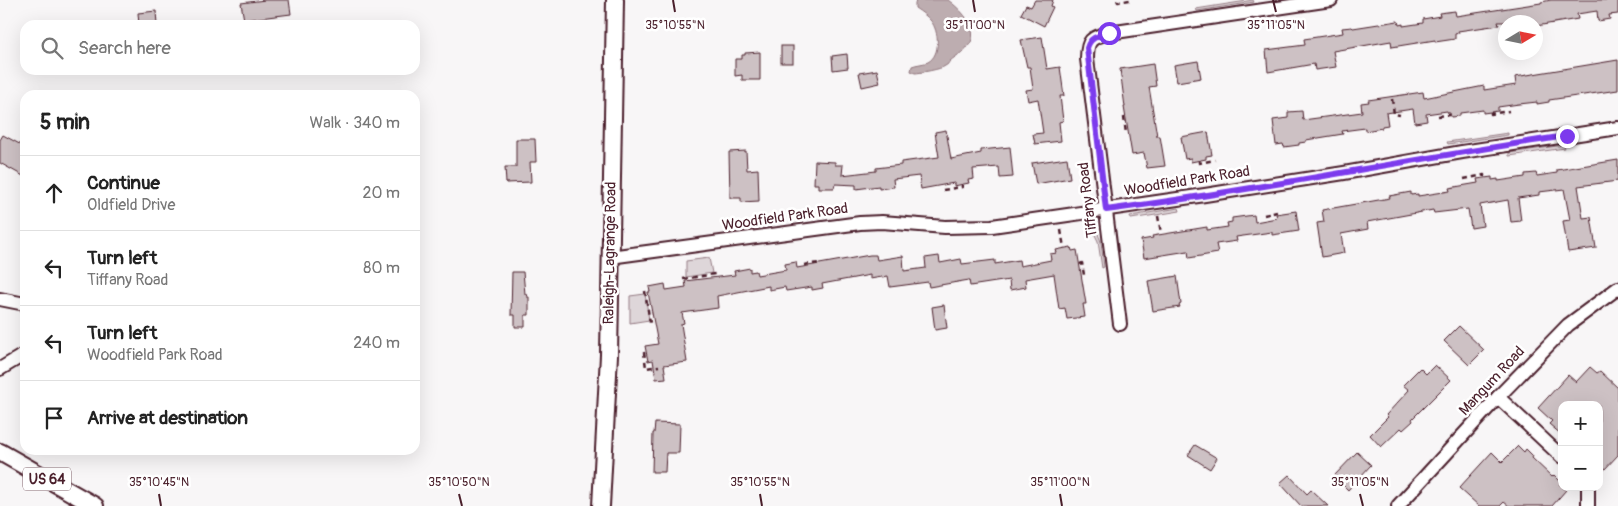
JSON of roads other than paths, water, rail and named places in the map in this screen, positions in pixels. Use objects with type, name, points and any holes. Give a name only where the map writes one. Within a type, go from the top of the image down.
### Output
[{"type":"main road","name":"Raleigh-Lagrange Road","points":[[601,506],[609,355],[615,0]]},
{"type":"main road","name":"US 64","points":[[0,452],[95,506]]},
{"type":"street","name":"Tiffany Road","points":[[1120,324],[1087,59],[1088,43],[1092,38],[1109,33],[1331,0]]},
{"type":"street","name":"Woodfield Park Road","points":[[610,256],[840,225],[882,222],[939,227],[983,228],[1307,179],[1454,153],[1618,128]]},
{"type":"street","name":"Mangum Road","points":[[1398,506],[1568,325],[1618,288]]},
{"type":"street","points":[[0,299],[20,303]]},
{"type":"street","points":[[0,369],[20,357]]},
{"type":"street","points":[[1498,398],[1558,453]]},
{"type":"street","points":[[1588,491],[1588,506]]}]
